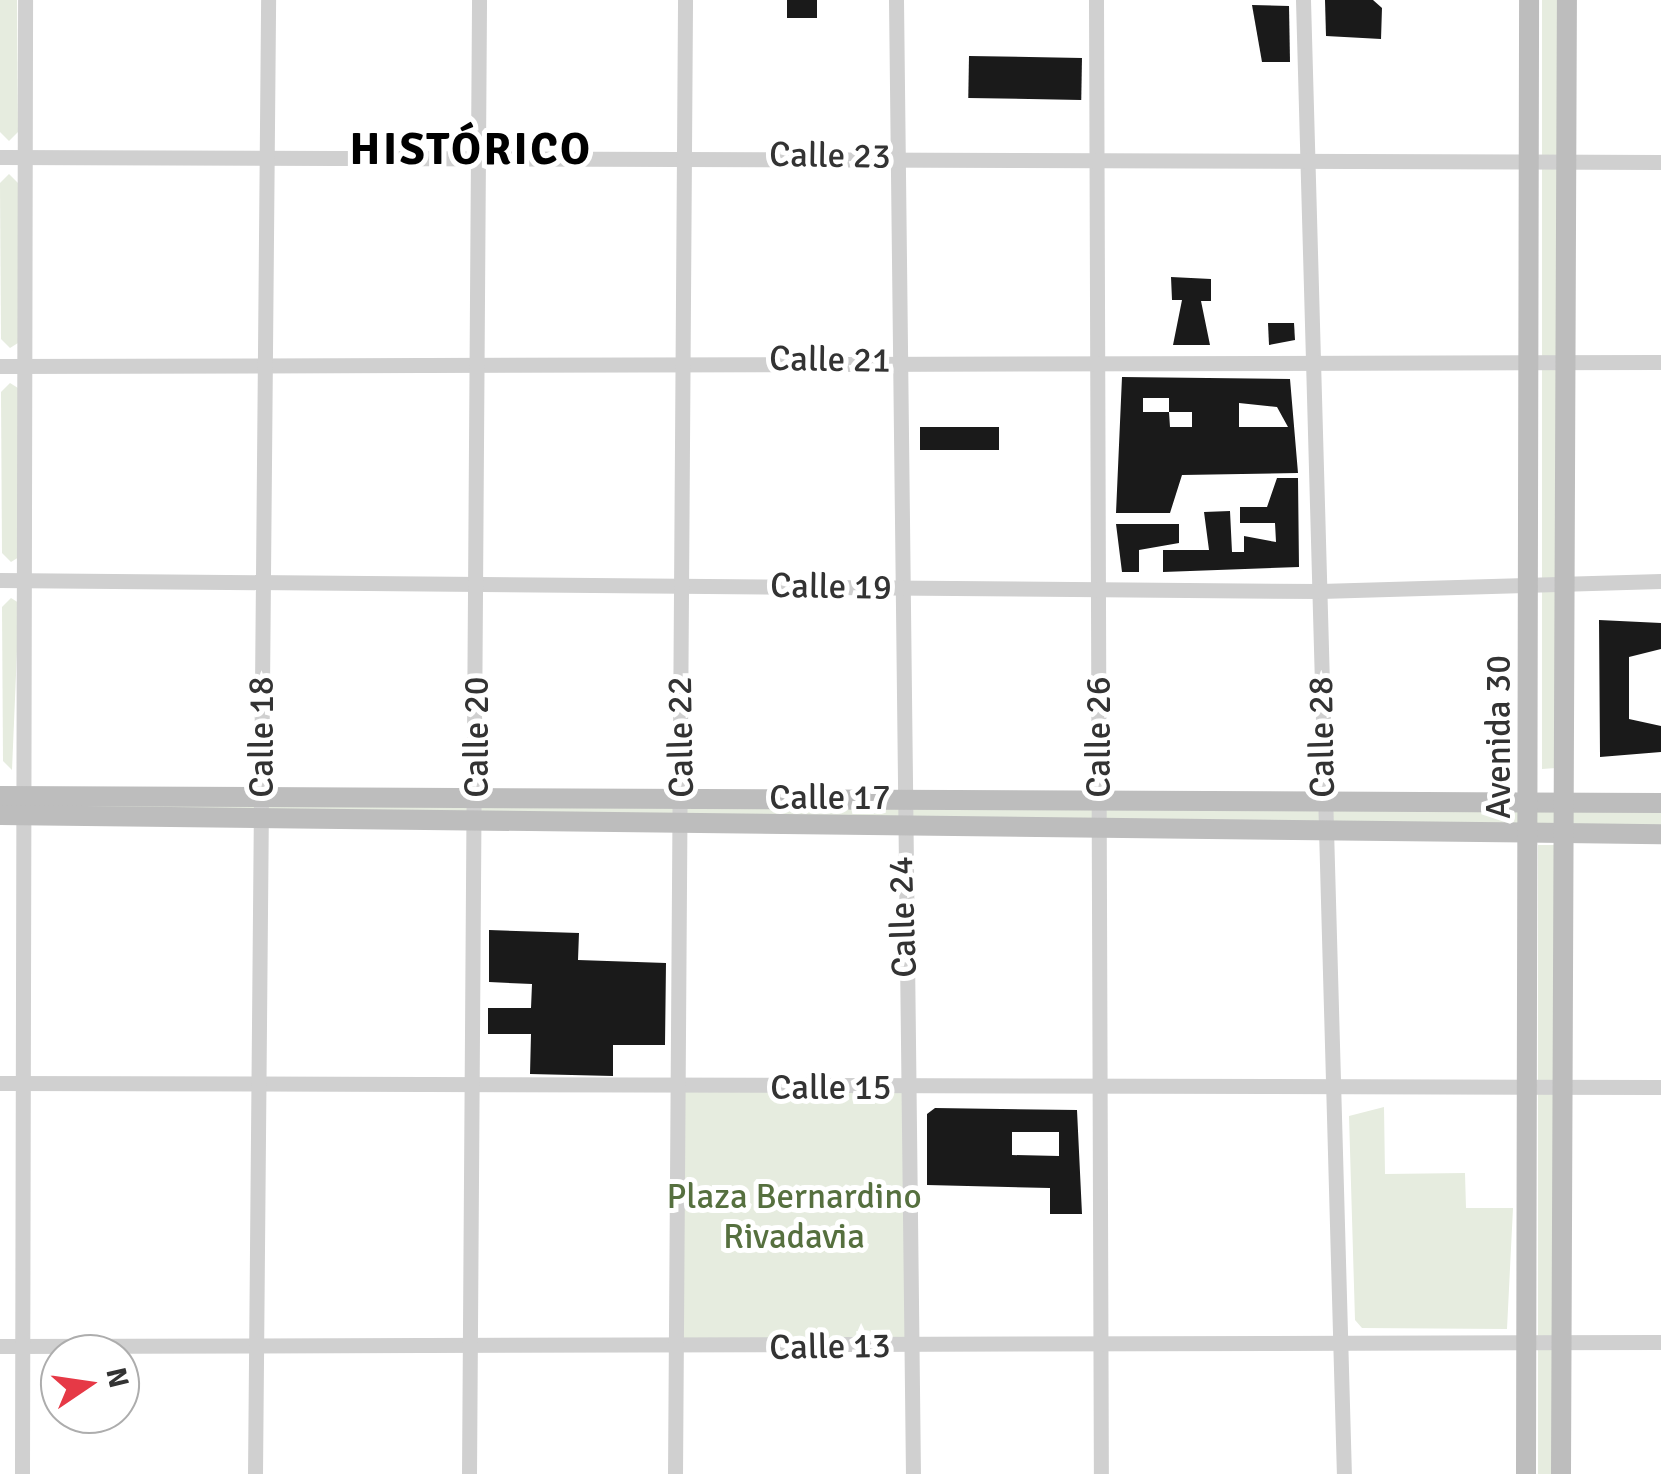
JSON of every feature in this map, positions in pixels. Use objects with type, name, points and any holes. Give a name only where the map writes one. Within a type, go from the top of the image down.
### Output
[{"type":"main road","name":"Avenida 30","points":[[1526,1474],[1533,802],[1529,0]]},
{"type":"main road","name":"Avenida 30","points":[[1561,1474],[1568,0]]},
{"type":"main road","name":"Calle 17","points":[[0,796],[29,806],[261,824],[1661,834]]},
{"type":"main road","name":"Calle 17","points":[[0,814],[29,806],[261,796],[1661,803]]},
{"type":"street","points":[[22,1474],[21,841],[29,806],[25,0]]},
{"type":"street","name":"Calle 18","points":[[255,1474],[268,0]]},
{"type":"street","name":"Calle 20","points":[[469,1474],[477,827],[480,0]]},
{"type":"street","name":"Calle 22","points":[[675,1474],[682,1089],[680,586],[685,0]]},
{"type":"street","name":"Calle 24","points":[[896,0],[899,799],[909,1087],[913,1474]]},
{"type":"street","name":"Calle 26","points":[[1096,0],[1101,1474]]},
{"type":"street","name":"Calle 28","points":[[1303,0],[1323,834],[1344,1474]]},
{"type":"street","name":"Calle 23","points":[[0,158],[686,153],[1097,160],[1661,162]]},
{"type":"street","name":"Calle 21","points":[[0,366],[682,358],[1661,362]]},
{"type":"street","name":"Calle 19","points":[[0,580],[1320,590],[1661,581]]},
{"type":"street","name":"Calle 15","points":[[0,1083],[682,1089],[1661,1088]]},
{"type":"street","name":"Calle 13","points":[[0,1346],[470,1345],[676,1350],[1661,1342]]},
{"type":"green space","points":[[0,0],[17,0],[18,132],[9,141],[0,132]]},
{"type":"green space","points":[[1542,0],[1559,0],[1556,768],[1542,769]]},
{"type":"green space","points":[[9,174],[18,183],[18,343],[10,348],[1,339],[0,183]]},
{"type":"green space","points":[[10,383],[18,388],[19,557],[11,562],[2,553],[1,392]]},
{"type":"green space","points":[[11,598],[19,603],[12,770],[3,761],[2,607]]},
{"type":"green space","points":[[64,799],[1661,805],[1661,831],[64,815]]},
{"type":"green space","points":[[1538,845],[1559,845],[1559,1474],[1538,1474]]},
{"type":"green space","name":"Plaza Bernardino Rivadavia","points":[[682,1087],[909,1087],[909,1346],[682,1346]]},
{"type":"green space","points":[[1384,1107],[1385,1174],[1465,1173],[1466,1208],[1513,1208],[1507,1329],[1362,1328],[1355,1320],[1349,1116]]},
{"type":"building","points":[[787,0],[817,0],[817,18],[787,18]]},
{"type":"building","points":[[1325,0],[1373,0],[1382,8],[1381,39],[1326,36]]},
{"type":"building","points":[[1252,5],[1289,6],[1290,62],[1262,62]]},
{"type":"building","points":[[969,56],[1082,58],[1081,100],[968,98]]},
{"type":"building","points":[[1171,277],[1211,279],[1211,301],[1201,301],[1210,345],[1173,345],[1182,300],[1172,300]]},
{"type":"building","points":[[1268,323],[1294,323],[1295,340],[1269,345]]},
{"type":"building","points":[[1122,377],[1290,379],[1298,473],[1182,475],[1170,513],[1116,513]],"holes":[[[1143,398],[1169,398],[1169,412],[1143,412]],[[1239,403],[1277,407],[1288,427],[1239,427]],[[1169,412],[1192,412],[1192,427],[1170,427]]]},
{"type":"building","points":[[920,427],[999,427],[999,450],[920,450]]},
{"type":"building","points":[[1277,478],[1298,478],[1299,567],[1163,572],[1163,550],[1209,550],[1204,512],[1230,511],[1232,552],[1244,552],[1244,536],[1276,542],[1275,523],[1240,523],[1240,507],[1267,507]]},
{"type":"building","points":[[1116,524],[1179,524],[1179,543],[1139,550],[1139,572],[1122,572]]},
{"type":"building","points":[[1599,620],[1661,623],[1661,649],[1629,657],[1629,719],[1661,726],[1661,752],[1600,757]]},
{"type":"building","points":[[489,930],[579,933],[578,960],[666,963],[665,1045],[613,1045],[613,1076],[530,1074],[531,1034],[488,1034],[488,1008],[531,1008],[532,984],[489,982]]},
{"type":"building","points":[[935,1108],[1077,1110],[1082,1214],[1050,1214],[1050,1188],[927,1185],[927,1114]],"holes":[[[1012,1132],[1059,1132],[1059,1156],[1012,1155]]]},
{"type":"district","name":"HISTÓRICO","points":[[471,150]]}]
